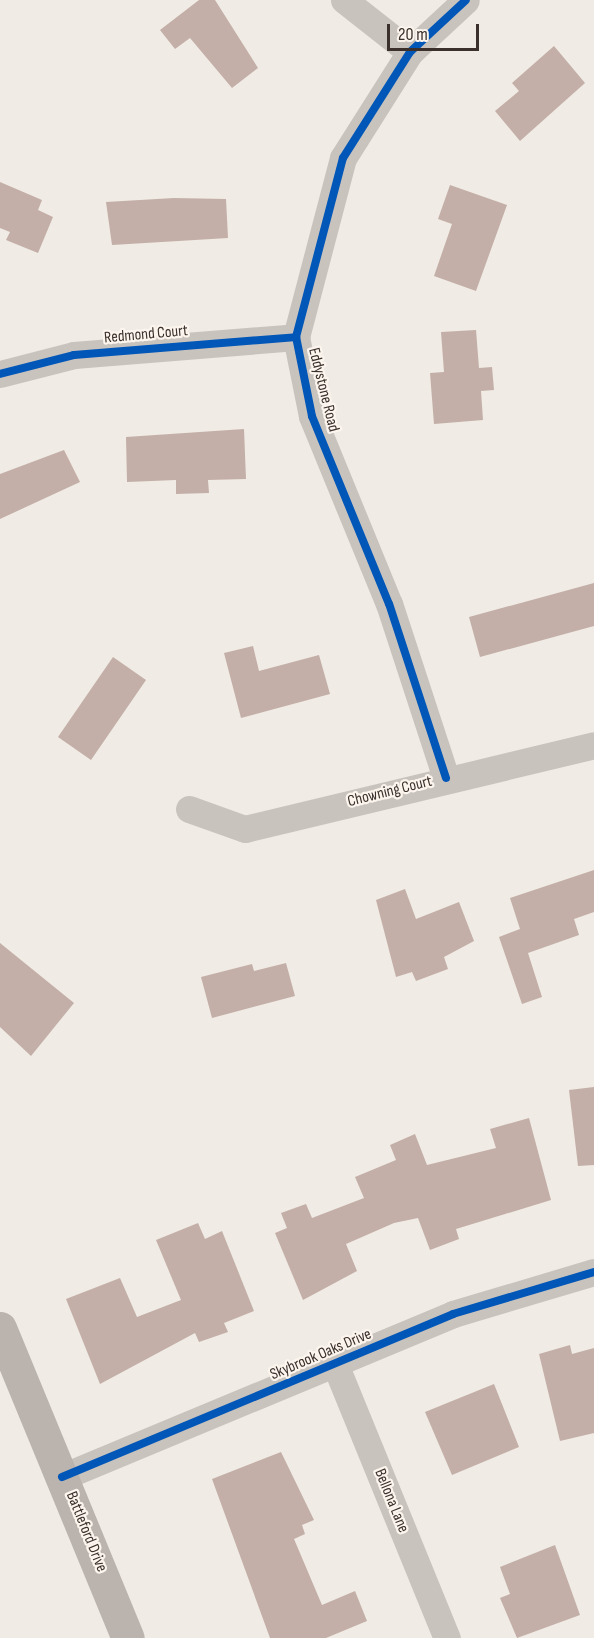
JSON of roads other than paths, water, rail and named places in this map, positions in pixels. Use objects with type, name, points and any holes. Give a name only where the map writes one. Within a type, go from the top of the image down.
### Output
[{"type":"street","points":[[344,0],[410,52]]},
{"type":"street","name":"Eddystone Road","points":[[446,778],[389,604],[312,416],[296,337],[343,158],[410,52],[466,0]]},
{"type":"street","name":"Redmond Court","points":[[0,374],[74,355],[296,337]]},
{"type":"street","name":"Chowning Court","points":[[189,809],[245,829],[446,778],[594,745]]},
{"type":"street","name":"Skybrook Oaks Drive","points":[[62,1477],[516,1292],[594,1272]]},
{"type":"street","name":"Battleford Drive","points":[[0,1328],[128,1638]]},
{"type":"street","name":"Bellona Lane","points":[[335,1364],[447,1638]]}]
